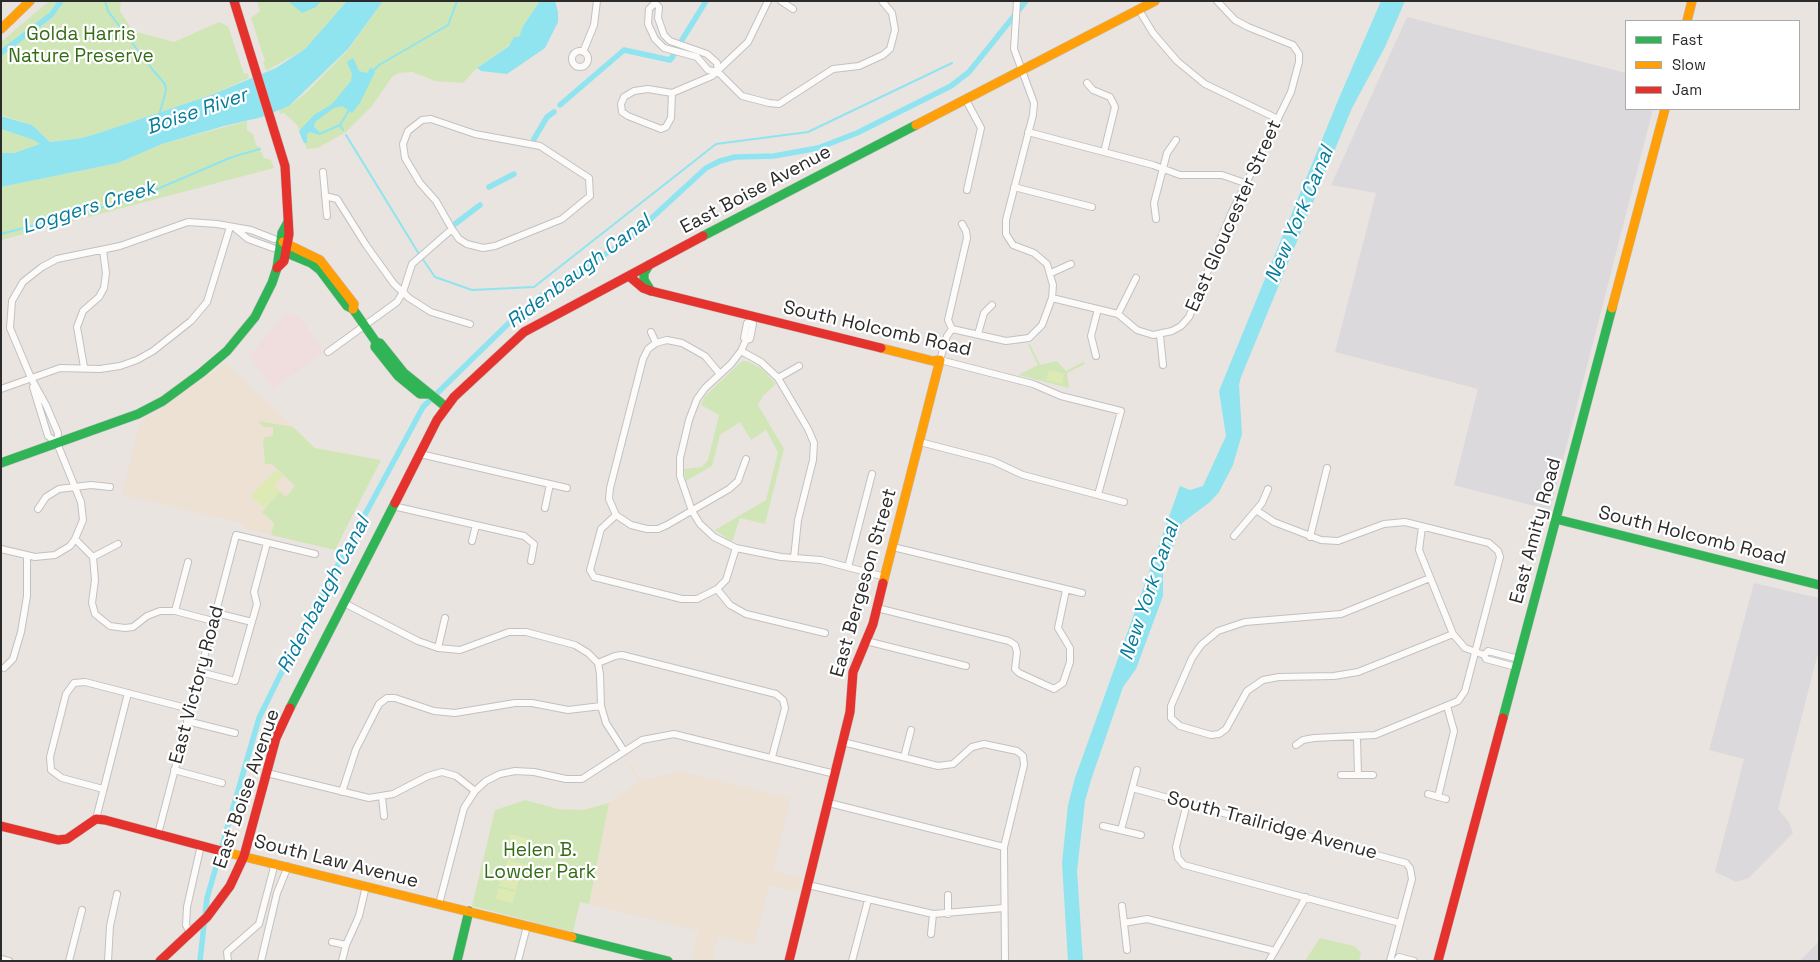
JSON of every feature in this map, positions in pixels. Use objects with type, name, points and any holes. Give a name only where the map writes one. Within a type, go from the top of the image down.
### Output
[{"type":"street","points":[[1,29],[30,1]]},
{"type":"street","points":[[1,463],[138,414],[163,400],[227,352],[243,334],[265,298],[277,268],[280,246],[290,234],[285,166],[275,128],[234,1]]},
{"type":"street","points":[[583,52],[594,25],[597,1]]},
{"type":"street","points":[[672,94],[672,118],[666,127],[655,128],[622,112],[621,104],[624,98],[634,91],[648,89],[672,94],[702,82],[718,72],[748,42],[768,1]]},
{"type":"street","points":[[780,1],[793,9]]},
{"type":"street","points":[[718,72],[717,63],[708,54],[670,41],[664,35],[658,18],[659,7],[655,2],[649,9],[648,24],[659,44],[664,48],[697,58],[708,70],[718,72],[742,96],[768,104],[779,104],[833,69],[859,66],[883,55],[890,48],[895,30],[892,13],[882,1]]},
{"type":"street","name":"East Boise Avenue","points":[[160,961],[207,917],[230,886],[244,856],[283,723],[420,454],[454,396],[524,332],[1155,1]]},
{"type":"street","name":"East Gloucester Street","points":[[1160,335],[1182,326],[1189,317],[1245,183],[1294,84],[1299,54],[1293,45],[1248,28],[1235,20],[1217,1]]},
{"type":"street","points":[[1687,20],[1692,1]]},
{"type":"street","points":[[962,224],[967,238],[948,320],[952,329],[1006,341],[1029,338],[1042,325],[1052,298],[1053,286],[1047,264],[1040,257],[1013,245],[1008,241],[1006,234],[1006,220],[1034,103],[1031,91],[1020,71],[1014,49],[1017,3]]},
{"type":"street","points":[[1139,10],[1153,33],[1177,61],[1205,84],[1278,119]]},
{"type":"street","points":[[1087,83],[1093,90],[1110,97],[1115,107],[1104,152]]},
{"type":"street","points":[[966,100],[981,128],[967,190]]},
{"type":"street","name":"East Amity Road","points":[[1438,961],[1666,110]]},
{"type":"street","points":[[431,119],[475,134],[540,146],[588,178],[591,186],[590,196],[562,219],[495,246],[474,247],[459,239],[452,229],[436,201],[420,183],[405,158],[404,138],[413,125],[422,120],[431,119]]},
{"type":"street","points":[[1028,132],[1153,164],[1163,170],[1180,174],[1222,175],[1245,183]]},
{"type":"street","points":[[1156,219],[1154,203],[1167,153],[1176,140]]},
{"type":"street","points":[[323,172],[327,216]]},
{"type":"street","points":[[1014,187],[1092,207]]},
{"type":"street","points":[[325,196],[337,199],[366,245],[403,292],[419,306],[430,312],[470,324]]},
{"type":"street","points":[[1,549],[35,557],[55,555],[70,546],[80,530],[83,511],[76,488],[57,443],[48,436],[31,378],[10,328],[11,307],[17,291],[32,274],[56,259],[133,242],[188,222],[202,222],[251,230],[280,246],[320,260],[329,269],[354,304],[353,309],[376,342],[380,343],[394,362],[427,394],[446,407]]},
{"type":"street","points":[[1,389],[60,368],[84,367],[100,369],[137,360],[191,321],[207,302],[232,228]]},
{"type":"street","points":[[328,352],[397,302],[403,292],[409,270],[415,260],[452,229]]},
{"type":"street","points":[[84,367],[77,328],[84,311],[99,297],[104,288],[106,273],[103,250]]},
{"type":"street","points":[[1051,273],[1071,264]]},
{"type":"street","points":[[650,265],[644,273],[644,280],[651,291]]},
{"type":"street","name":"South Holcomb Road","points":[[629,276],[643,288],[651,291],[751,319],[933,361],[940,360],[1033,384],[1061,396],[1121,411],[1099,491]]},
{"type":"street","points":[[1118,314],[1136,278]]},
{"type":"street","points":[[1052,298],[1118,314],[1137,330],[1160,335],[1163,364]]},
{"type":"street","points":[[978,334],[984,313],[992,305]]},
{"type":"street","points":[[1096,356],[1092,336],[1098,309]]},
{"type":"street","points":[[751,319],[753,324],[752,332],[750,339],[746,340],[742,351],[705,388],[697,399],[682,446],[680,476],[692,511],[700,524],[714,536],[736,548],[794,558],[821,560],[885,576]]},
{"type":"street","name":"East Bergeson Street","points":[[789,961],[850,712],[853,672],[877,608],[940,360],[947,336],[952,329]]},
{"type":"street","points":[[651,332],[656,343]]},
{"type":"street","points":[[720,374],[706,356],[694,348],[674,342],[656,343],[648,349],[643,358],[610,488],[609,499],[616,515],[631,525],[658,529],[729,489],[738,481],[746,458]]},
{"type":"street","points":[[742,351],[761,362],[778,378],[808,429],[814,443],[813,460],[798,520],[794,558]]},
{"type":"street","points":[[778,378],[799,366]]},
{"type":"street","points":[[920,442],[994,461],[1023,475],[1124,502]]},
{"type":"street","points":[[420,454],[567,488]]},
{"type":"street","points":[[1310,537],[1327,468]]},
{"type":"street","points":[[848,567],[872,474]]},
{"type":"street","points":[[545,508],[550,484]]},
{"type":"street","points":[[38,509],[46,497],[53,492],[100,485],[110,487]]},
{"type":"street","points":[[1234,536],[1256,510],[1268,489]]},
{"type":"street","points":[[393,506],[476,525],[530,540],[534,544],[531,561]]},
{"type":"street","points":[[1256,510],[1274,522],[1321,540],[1338,541],[1395,522],[1422,527],[1494,546],[1498,551],[1500,563],[1465,691],[1458,700],[1375,735],[1357,738],[1314,738],[1303,740],[1296,745]]},
{"type":"street","points":[[616,515],[601,529],[597,539],[590,566],[592,574],[598,578],[682,598],[697,599],[717,589],[731,568],[736,548]]},
{"type":"street","name":"South Holcomb Road","points":[[1556,519],[1819,585]]},
{"type":"street","points":[[472,541],[476,525]]},
{"type":"street","points":[[1422,527],[1419,550],[1453,634],[1460,644],[1484,654],[1486,659],[1518,663]]},
{"type":"street","name":"East Victory Road","points":[[158,834],[236,535],[267,543]]},
{"type":"street","points":[[75,539],[93,556],[95,580],[92,603],[95,614],[110,626],[125,628],[160,611],[175,611],[214,621]]},
{"type":"street","points":[[200,672],[235,681],[257,604],[254,592],[267,543],[315,554]]},
{"type":"street","points":[[93,556],[118,544]]},
{"type":"street","points":[[893,547],[1082,594]]},
{"type":"street","points":[[4,668],[13,659],[21,632],[27,596],[27,556]]},
{"type":"street","points":[[175,611],[188,562]]},
{"type":"street","points":[[1430,578],[1341,614],[1245,622],[1218,631],[1206,640],[1192,658],[1171,706],[1171,718],[1180,726],[1215,735],[1226,729],[1237,705],[1247,691],[1263,680],[1279,677],[1334,676],[1358,672],[1453,634]]},
{"type":"street","points":[[717,589],[730,605],[746,614],[825,633]]},
{"type":"street","points":[[877,608],[1009,641],[1015,645],[1017,652],[1014,664],[1019,674],[1049,688],[1058,688],[1063,683],[1071,656],[1070,648],[1058,628],[1066,590]]},
{"type":"street","points":[[344,603],[418,641],[438,648],[460,650],[509,632],[526,632],[575,645],[588,653],[598,663],[601,706],[612,736],[624,751]]},
{"type":"street","points":[[216,612],[252,622]]},
{"type":"street","points":[[438,648],[445,618]]},
{"type":"street","points":[[866,641],[966,666]]},
{"type":"street","points":[[598,663],[615,656],[622,656],[776,694],[783,700],[785,708],[772,757]]},
{"type":"street","points":[[103,789],[62,778],[51,770],[50,757],[66,694],[74,683],[86,682],[190,709]]},
{"type":"street","points":[[1,826],[58,840],[68,839],[86,824],[96,820],[128,693]]},
{"type":"street","points":[[342,792],[356,750],[379,704],[387,698],[395,698],[434,711],[454,713],[515,703],[541,704],[568,710],[601,706]]},
{"type":"street","points":[[1438,797],[1454,731],[1447,706]]},
{"type":"street","points":[[187,722],[235,733]]},
{"type":"street","points":[[904,757],[911,730]]},
{"type":"street","points":[[439,904],[464,808],[475,791],[486,780],[500,774],[515,771],[534,772],[566,779],[582,779],[596,772],[642,740],[674,734],[836,774]]},
{"type":"street","points":[[1357,738],[1358,775]]},
{"type":"street","points":[[843,742],[946,766],[953,764],[972,747],[984,744],[1017,752],[1023,756],[1024,765],[1004,847],[1004,961]]},
{"type":"street","points":[[174,770],[222,783]]},
{"type":"street","points":[[1121,830],[1137,770]]},
{"type":"street","points":[[267,773],[369,798],[394,794],[428,776],[442,772],[456,776],[475,791]]},
{"type":"street","points":[[1341,775],[1373,775]]},
{"type":"street","name":"South Trailridge Avenue","points":[[1132,788],[1401,861],[1410,868],[1412,879],[1400,923]]},
{"type":"street","points":[[1428,794],[1446,799]]},
{"type":"street","points":[[382,797],[384,816]]},
{"type":"street","points":[[1188,802],[1176,847],[1176,853],[1180,862],[1184,865],[1400,923],[1393,960]]},
{"type":"street","points":[[829,803],[1004,847]]},
{"type":"street","name":"South Law Avenue","points":[[96,820],[105,820],[215,850],[288,866],[668,961]]},
{"type":"street","points":[[1103,826],[1141,835]]},
{"type":"street","points":[[193,929],[186,925],[187,907],[201,846]]},
{"type":"street","points":[[228,961],[227,952],[259,924],[275,863]]},
{"type":"street","points":[[261,961],[278,893],[288,866]]},
{"type":"street","points":[[808,885],[933,914],[1004,908]]},
{"type":"street","points":[[342,961],[346,945],[359,916],[366,886]]},
{"type":"street","points":[[108,961],[110,926],[117,894]]},
{"type":"street","points":[[948,895],[948,914]]},
{"type":"street","points":[[1269,961],[1306,897]]},
{"type":"street","points":[[852,961],[868,900]]},
{"type":"street","points":[[1122,906],[1127,950]]},
{"type":"street","points":[[69,961],[82,910]]},
{"type":"street","points":[[457,961],[469,911]]},
{"type":"street","points":[[931,934],[933,914]]},
{"type":"street","points":[[1124,923],[1147,919],[1275,951]]},
{"type":"street","points":[[518,961],[527,926]]},
{"type":"street","points":[[332,942],[346,945]]},
{"type":"street","points":[[1393,960],[1399,957],[1414,961]]},
{"type":"street","points":[[1,959],[9,961]]},
{"type":"shaded area","points":[[1407,17],[1625,73],[1625,110],[1653,110],[1550,510],[1454,485],[1478,389],[1335,352],[1376,193],[1331,185]]},
{"type":"shaded area","points":[[288,313],[300,317],[324,352],[273,389],[250,356],[279,320]]},
{"type":"shaded area","points":[[226,363],[315,448],[381,460],[335,550],[243,528],[244,524],[122,495],[140,423]]},
{"type":"shaded area","points":[[1754,583],[1819,598],[1819,649],[1778,809],[1789,822],[1793,833],[1749,878],[1736,882],[1715,872],[1744,759],[1709,750]]},
{"type":"shaded area","points":[[625,758],[641,780],[681,771],[791,798],[773,870],[802,878],[798,892],[769,885],[754,945],[718,936],[712,961],[691,961],[699,931],[589,904],[609,803],[639,781]]},
{"type":"shaded area","points":[[1819,941],[1819,961],[1800,961]]},
{"type":"green space","name":"Golda Harris Nature Preserve","points":[[49,1],[121,1],[120,11],[133,31],[174,42],[219,22],[228,26],[244,74],[248,73],[249,78],[211,95],[102,132],[82,138],[50,142],[32,125],[1,115],[1,42]]},
{"type":"green space","points":[[257,1],[347,1],[305,49],[266,71],[263,62],[265,61],[251,18],[260,11]]},
{"type":"green space","points":[[383,1],[540,1],[523,26],[519,38],[477,68],[463,83],[435,81],[412,72],[399,73],[392,77],[372,106],[346,132],[318,148],[307,149],[297,125],[284,113],[280,114],[279,110],[289,106],[306,93],[348,50]]},
{"type":"green space","points":[[247,121],[247,130],[253,134],[256,145],[259,147],[264,158],[271,160],[274,168],[1,240],[1,187],[118,163],[162,144]]},
{"type":"green space","points":[[1,129],[41,144],[14,153],[1,153]]},
{"type":"green space","points":[[1030,344],[1040,365],[1057,361],[1066,371],[1083,362],[1085,364],[1067,373],[1069,388],[1018,375],[1038,365],[1028,345]]},
{"type":"green space","points":[[742,361],[747,361],[761,368],[776,384],[763,396],[758,405],[784,449],[765,524],[740,518],[732,542],[715,530],[766,500],[778,452],[766,430],[751,440],[740,422],[720,435],[712,466],[686,481],[684,469],[702,467],[708,460],[719,415],[701,405],[704,397]]},
{"type":"green space","points":[[1049,370],[1064,374],[1062,384],[1046,380]]},
{"type":"green space","points":[[258,421],[293,427],[315,448],[381,460],[335,550],[271,535],[274,523],[262,512],[280,492],[286,497],[295,486],[272,464],[265,464],[263,440],[265,437],[273,436],[273,427],[264,427]]},
{"type":"green space","points":[[276,470],[283,476],[274,485],[280,491],[264,508],[251,496]]},
{"type":"green space","name":"Helen B. Lowder Park","points":[[525,800],[558,809],[583,810],[609,803],[589,904],[580,902],[573,932],[472,906],[495,810]]},
{"type":"green space","points":[[510,834],[528,839],[526,848],[508,843]]},
{"type":"green space","points":[[507,846],[525,851],[523,859],[505,854]]},
{"type":"green space","points":[[508,860],[527,865],[524,877],[505,872]]},
{"type":"green space","points":[[502,876],[519,880],[516,890],[499,886]]},
{"type":"green space","points":[[498,888],[516,892],[513,903],[496,899]]},
{"type":"green space","points":[[1320,938],[1354,946],[1361,953],[1359,961],[1305,961]]},
{"type":"water","points":[[288,1],[321,1],[316,7],[302,13]]},
{"type":"water","name":"Boise River","points":[[347,1],[383,1],[348,49],[289,106],[262,117],[162,144],[118,163],[1,187],[1,153],[14,153],[40,144],[34,140],[1,129],[1,116],[32,125],[50,142],[82,138],[102,132],[211,95],[276,68],[305,49]]},
{"type":"water","points":[[540,1],[555,1],[558,12],[558,22],[545,48],[507,74],[481,71],[477,68],[509,46],[514,37],[519,37],[523,26]]},
{"type":"water","name":"New York Canal","points":[[1381,1],[1405,1],[1385,47],[1352,108],[1241,377],[1239,385],[1242,434],[1233,465],[1219,492],[1210,502],[1182,523],[1163,573],[1163,596],[1136,669],[1123,687],[1091,780],[1085,801],[1077,871],[1083,961],[1068,961],[1062,863],[1068,805],[1075,778],[1180,486],[1190,490],[1203,486],[1226,436],[1219,391],[1339,98]]},
{"type":"water","points":[[353,58],[359,71],[367,73],[371,67],[375,72],[360,103],[352,113],[342,106],[334,108],[315,122],[314,127],[319,131],[320,135],[310,132],[307,134],[307,143],[304,143],[299,132],[314,115],[332,104],[351,81],[352,74],[347,62]]},
{"type":"waterway","points":[[1,53],[51,15],[61,1]]},
{"type":"waterway","name":"Boise River","points":[[105,1],[108,11],[165,84],[166,90],[160,112]]},
{"type":"waterway","name":"Loggers Creek","points":[[372,72],[379,65],[448,25],[457,1]]},
{"type":"waterway","points":[[682,40],[706,1]]},
{"type":"waterway","name":"Ridenbaugh Canal","points":[[200,961],[207,898],[259,718],[299,637],[423,407],[513,319],[541,296],[630,238],[706,168],[720,161],[735,157],[774,156],[818,148],[857,133],[951,86],[969,72],[1026,1]]},
{"type":"waterway","points":[[560,105],[624,50],[670,60],[673,56]]},
{"type":"waterway","points":[[422,258],[435,277],[472,290],[534,287],[716,144],[808,132],[952,63]]},
{"type":"waterway","name":"Loggers Creek","points":[[319,134],[340,125],[349,110]]},
{"type":"waterway","points":[[534,139],[547,117],[554,112]]},
{"type":"waterway","name":"Loggers Creek","points":[[340,125],[343,130]]},
{"type":"waterway","points":[[346,135],[419,254]]},
{"type":"waterway","name":"Loggers Creek","points":[[1,234],[134,199],[232,157],[260,149]]},
{"type":"waterway","points":[[489,187],[514,174]]},
{"type":"waterway","points":[[455,224],[480,205]]},
{"type":"traffic: fast","points":[[703,236],[916,125]]},
{"type":"traffic: fast","points":[[1,463],[138,414],[163,401],[201,373],[227,351],[255,317],[272,283],[277,268],[282,233],[288,222]]},
{"type":"traffic: fast","points":[[282,251],[311,263],[320,270],[347,306],[353,309],[376,342]]},
{"type":"traffic: fast","points":[[649,265],[644,273],[644,280],[651,291]]},
{"type":"traffic: fast","points":[[1503,718],[1612,308]]},
{"type":"traffic: fast","points":[[427,394],[420,394],[398,376],[375,347],[376,342],[380,343],[404,373],[446,407]]},
{"type":"traffic: fast","points":[[290,708],[395,503]]},
{"type":"traffic: fast","points":[[1556,519],[1819,585]]},
{"type":"traffic: fast","points":[[457,961],[469,911]]},
{"type":"traffic: fast","points":[[572,937],[668,961]]},
{"type":"traffic: slow","points":[[1,29],[30,1]]},
{"type":"traffic: slow","points":[[916,125],[1155,1]]},
{"type":"traffic: slow","points":[[1687,20],[1692,1]]},
{"type":"traffic: slow","points":[[1612,308],[1665,110]]},
{"type":"traffic: slow","points":[[283,242],[320,260],[354,304],[353,309]]},
{"type":"traffic: slow","points":[[881,348],[933,361],[940,360],[883,583]]},
{"type":"traffic: slow","points":[[225,852],[572,937]]},
{"type":"traffic: jam","points":[[234,1],[285,166],[289,234],[284,261],[277,268]]},
{"type":"traffic: jam","points":[[395,503],[437,420],[454,397],[524,332],[703,236]]},
{"type":"traffic: jam","points":[[629,276],[643,288],[651,291],[881,348]]},
{"type":"traffic: jam","points":[[789,961],[850,712],[853,672],[873,624],[883,583]]},
{"type":"traffic: jam","points":[[160,961],[207,917],[230,886],[244,856],[276,738],[290,708]]},
{"type":"traffic: jam","points":[[1438,961],[1503,718]]},
{"type":"traffic: jam","points":[[1,826],[58,840],[67,839],[96,819],[105,820],[225,852]]}]
